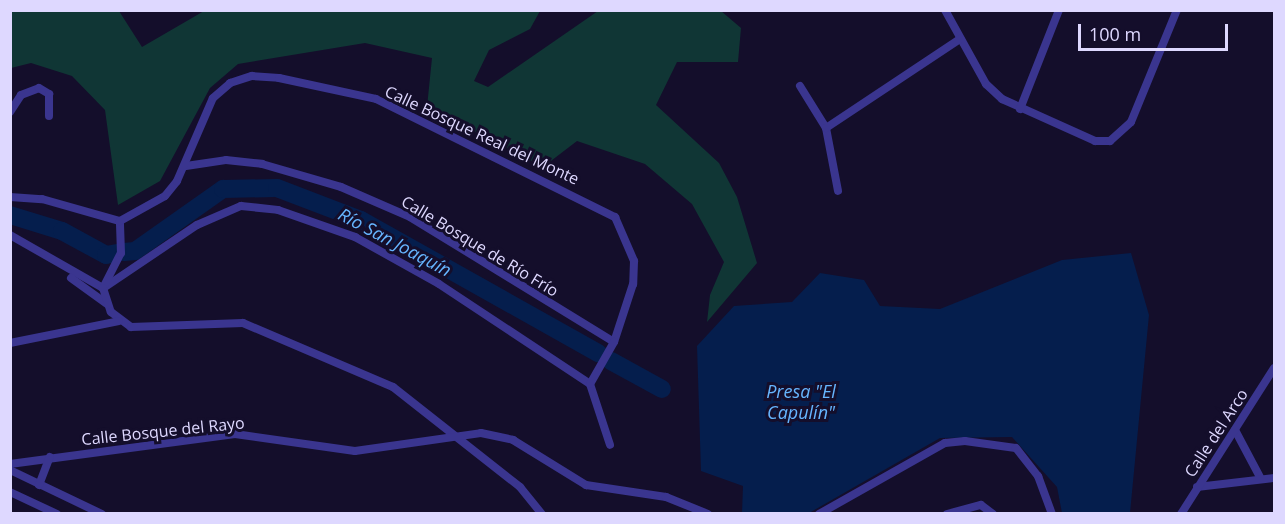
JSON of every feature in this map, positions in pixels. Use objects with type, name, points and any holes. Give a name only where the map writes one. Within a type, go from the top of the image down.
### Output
[{"type":"street","points":[[1020,109],[1059,10]]},
{"type":"street","points":[[948,13],[986,84],[1020,109],[1095,141],[1123,133],[1177,10]]},
{"type":"street","points":[[826,128],[960,39]]},
{"type":"street","name":"Calle Bosque Real del Monte","points":[[120,221],[165,196],[186,166],[213,98],[230,83],[252,76],[279,78],[376,99],[615,217],[634,261],[629,302],[614,342]]},
{"type":"street","points":[[800,87],[826,128],[838,191]]},
{"type":"street","points":[[10,112],[21,95],[39,88],[49,93],[49,116]]},
{"type":"street","name":"Calle Bosque de Río Frío","points":[[186,166],[226,160],[262,164],[341,187],[410,217],[614,342]]},
{"type":"street","points":[[10,197],[42,199],[120,221],[121,253],[103,288],[107,304]]},
{"type":"street","points":[[103,288],[197,225],[241,206],[278,210],[355,237],[439,284],[590,384],[610,445]]},
{"type":"street","points":[[10,235],[103,288]]},
{"type":"street","points":[[71,278],[107,304],[119,321]]},
{"type":"street","points":[[10,343],[119,321],[150,328],[224,322],[262,329],[393,387],[456,434],[520,487],[542,513]]},
{"type":"street","points":[[590,384],[614,342]]},
{"type":"street","name":"Calle del Arco","points":[[1181,513],[1275,368]]},
{"type":"street","points":[[1235,430],[1260,477]]},
{"type":"street","name":"Calle Bosque del Rayo","points":[[10,464],[235,434],[347,451],[456,434],[496,434],[586,485],[666,497],[708,513]]},
{"type":"street","points":[[819,513],[945,443],[965,441],[1006,443],[1024,455],[1052,513]]},
{"type":"street","points":[[39,485],[50,457]]},
{"type":"street","points":[[10,470],[102,513]]},
{"type":"street","points":[[1197,487],[1260,477],[1275,478]]},
{"type":"street","points":[[10,492],[57,513]]},
{"type":"street","points":[[947,513],[981,505],[993,513]]},
{"type":"green space","points":[[10,11],[119,11],[142,47],[204,11],[540,11],[530,29],[489,50],[474,81],[488,87],[598,11],[721,11],[741,28],[738,62],[677,62],[656,105],[719,163],[737,197],[757,263],[707,322],[710,295],[724,262],[692,204],[645,164],[577,141],[543,167],[427,107],[432,58],[365,43],[238,64],[210,88],[160,181],[118,205],[105,110],[72,76],[31,63],[11,68]]},
{"type":"water","name":"Presa \"El Capulín\"","points":[[1131,253],[1149,315],[1130,513],[1062,513],[1057,487],[1012,437],[940,438],[809,513],[742,513],[743,486],[701,471],[697,346],[734,306],[792,302],[820,273],[864,280],[880,306],[940,309],[1062,260]]},
{"type":"waterway","name":"Río San Joaquín","points":[[124,252],[135,251],[223,189],[277,188],[361,220],[598,353]]},
{"type":"waterway","name":"Río San Joaquín","points":[[10,215],[62,231],[106,255],[117,253]]},
{"type":"waterway","name":"Río San Joaquín","points":[[611,361],[662,389]]}]
